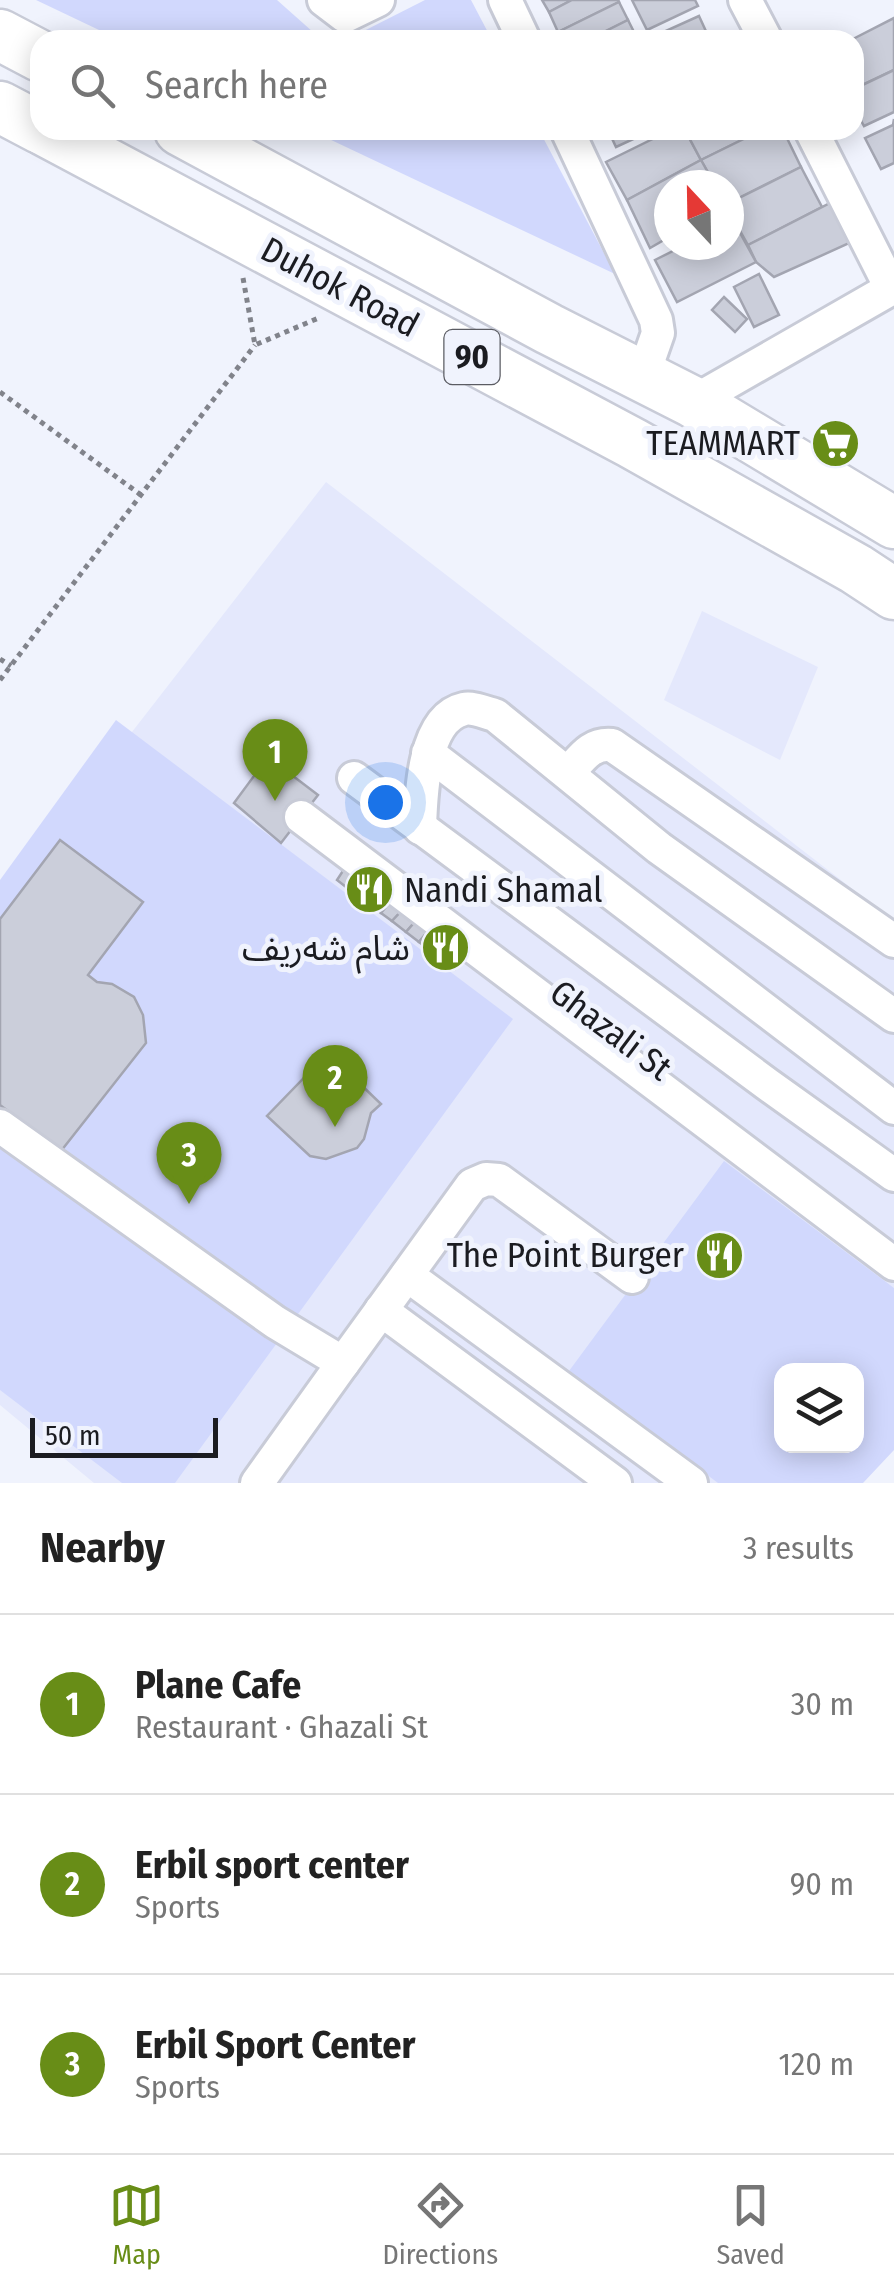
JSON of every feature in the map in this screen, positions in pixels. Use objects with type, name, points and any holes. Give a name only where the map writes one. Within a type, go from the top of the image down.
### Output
[{"type":"highway","points":[[0,35],[30,51]]},
{"type":"highway","name":"Duhok Road","points":[[0,106],[30,122]]},
{"type":"highway","name":"Duhok Road","points":[[63,140],[667,462],[894,594]]},
{"type":"highway","name":"Duhok Road","points":[[199,140],[693,402],[894,523]]},
{"type":"highway","points":[[520,383],[549,329]]},
{"type":"street","points":[[324,0],[346,16],[378,0]]},
{"type":"street","points":[[505,0],[519,30]]},
{"type":"street","points":[[745,0],[761,30]]},
{"type":"street","points":[[572,140],[656,320],[658,333],[644,376]]},
{"type":"street","points":[[693,402],[892,288],[816,140]]},
{"type":"street","points":[[420,828],[428,753],[439,730],[450,716],[466,708],[495,715],[660,848],[894,1016]]},
{"type":"street","points":[[568,773],[591,747],[612,745],[894,940]]},
{"type":"street","points":[[428,753],[894,1108]]},
{"type":"street","points":[[354,778],[894,1175]]},
{"type":"street","name":"Ghazali St","points":[[301,818],[894,1264]]},
{"type":"street","name":"Ghazali St","points":[[332,840],[340,828],[894,1240]]},
{"type":"street","points":[[0,1126],[275,1322],[343,1363]]},
{"type":"street","points":[[257,1483],[472,1185],[486,1179],[499,1180],[632,1277]]},
{"type":"street","points":[[407,1275],[691,1483]]},
{"type":"street","points":[[381,1310],[614,1483]]},
{"type":"path","points":[[243,278],[255,344]]},
{"type":"path","points":[[0,679],[255,344],[367,301]]},
{"type":"path","points":[[0,392],[141,494]]},
{"type":"path","points":[[0,658],[11,666]]},
{"type":"shaded area","points":[[36,0],[277,0],[311,30],[99,30]]},
{"type":"shaded area","points":[[425,0],[471,0],[487,30],[366,30]]},
{"type":"shaded area","points":[[331,140],[544,140],[615,274]]},
{"type":"shaded area","points":[[326,482],[894,921],[894,1442],[853,1483],[94,1483],[0,1405],[0,902]]},
{"type":"shaded area","points":[[702,611],[818,667],[780,760],[664,700]]},
{"type":"shaded area","points":[[116,720],[513,1019],[175,1483],[122,1483],[0,1390],[0,880]]},
{"type":"shaded area","points":[[724,1161],[894,1288],[894,1450],[863,1483],[718,1483],[569,1371]]},
{"type":"building","points":[[542,0],[572,0],[549,12]]},
{"type":"building","points":[[572,0],[619,2],[562,30],[557,30],[549,12]]},
{"type":"building","points":[[632,0],[695,0],[698,6],[647,30]]},
{"type":"building","points":[[619,2],[628,20],[608,30],[562,30]]},
{"type":"building","points":[[699,16],[705,30],[668,30]]},
{"type":"building","points":[[894,18],[894,70],[864,84],[864,33]]},
{"type":"building","points":[[628,20],[633,30],[608,30]]},
{"type":"building","points":[[894,70],[894,112],[864,126],[864,84]]},
{"type":"building","points":[[894,119],[894,163],[881,169],[865,138],[893,125]]},
{"type":"building","points":[[613,140],[631,140],[616,147]]},
{"type":"building","points":[[651,140],[690,140],[701,160],[682,170],[654,170],[654,185],[627,200],[606,162]]},
{"type":"building","points":[[690,140],[742,140],[701,160]]},
{"type":"building","points":[[742,140],[788,140],[801,167],[744,196],[744,170],[707,170],[701,160]]},
{"type":"building","points":[[701,160],[707,170],[682,170]]},
{"type":"building","points":[[801,167],[822,207],[748,245],[744,238],[744,196]]},
{"type":"building","points":[[654,185],[654,246],[650,248],[627,200]]},
{"type":"building","points":[[836,200],[856,240],[774,277],[756,262],[748,245]]},
{"type":"building","points":[[744,240],[756,262],[677,302],[655,260],[744,260]]},
{"type":"building","points":[[759,274],[779,315],[754,327],[734,287]]},
{"type":"building","points":[[724,297],[747,319],[735,332],[712,310]]},
{"type":"building","points":[[268,757],[318,795],[281,843],[234,803]]},
{"type":"building","points":[[60,840],[143,902],[88,975],[134,997],[143,1015],[146,1043],[61,1151],[0,1105],[0,919]]},
{"type":"building","points":[[350,860],[369,875],[355,894],[337,880]]},
{"type":"building","name":"Nandi Shamal","points":[[369,875],[383,886],[369,904],[355,894]]},
{"type":"building","points":[[383,886],[395,896],[381,913],[369,904]]},
{"type":"building","points":[[395,896],[407,905],[392,921],[381,913]]},
{"type":"building","points":[[407,905],[420,916],[406,932],[392,921]]},
{"type":"building","points":[[420,916],[433,925],[419,942],[406,932]]},
{"type":"building","points":[[433,925],[447,936],[432,952],[419,942]]},
{"type":"building","name":"شام شەریف","points":[[447,936],[459,945],[443,961],[432,952]]},
{"type":"building","points":[[459,945],[470,954],[455,969],[443,961]]},
{"type":"building","points":[[328,1053],[381,1104],[371,1113],[364,1139],[357,1148],[326,1159],[310,1156],[267,1116]]},
{"type":"place","name":"TEAMMART","points":[[835,443]]},
{"type":"place","name":"Plane Cafe","points":[[275,801]]},
{"type":"place","name":"Nandi Shamal","points":[[369,890]]},
{"type":"place","name":"شام شەریف","points":[[445,948]]},
{"type":"place","name":"Erbil sport center","points":[[335,1127]]},
{"type":"place","name":"Erbil Sport Center","points":[[189,1204]]},
{"type":"place","name":"The Point Burger","points":[[719,1255]]}]
